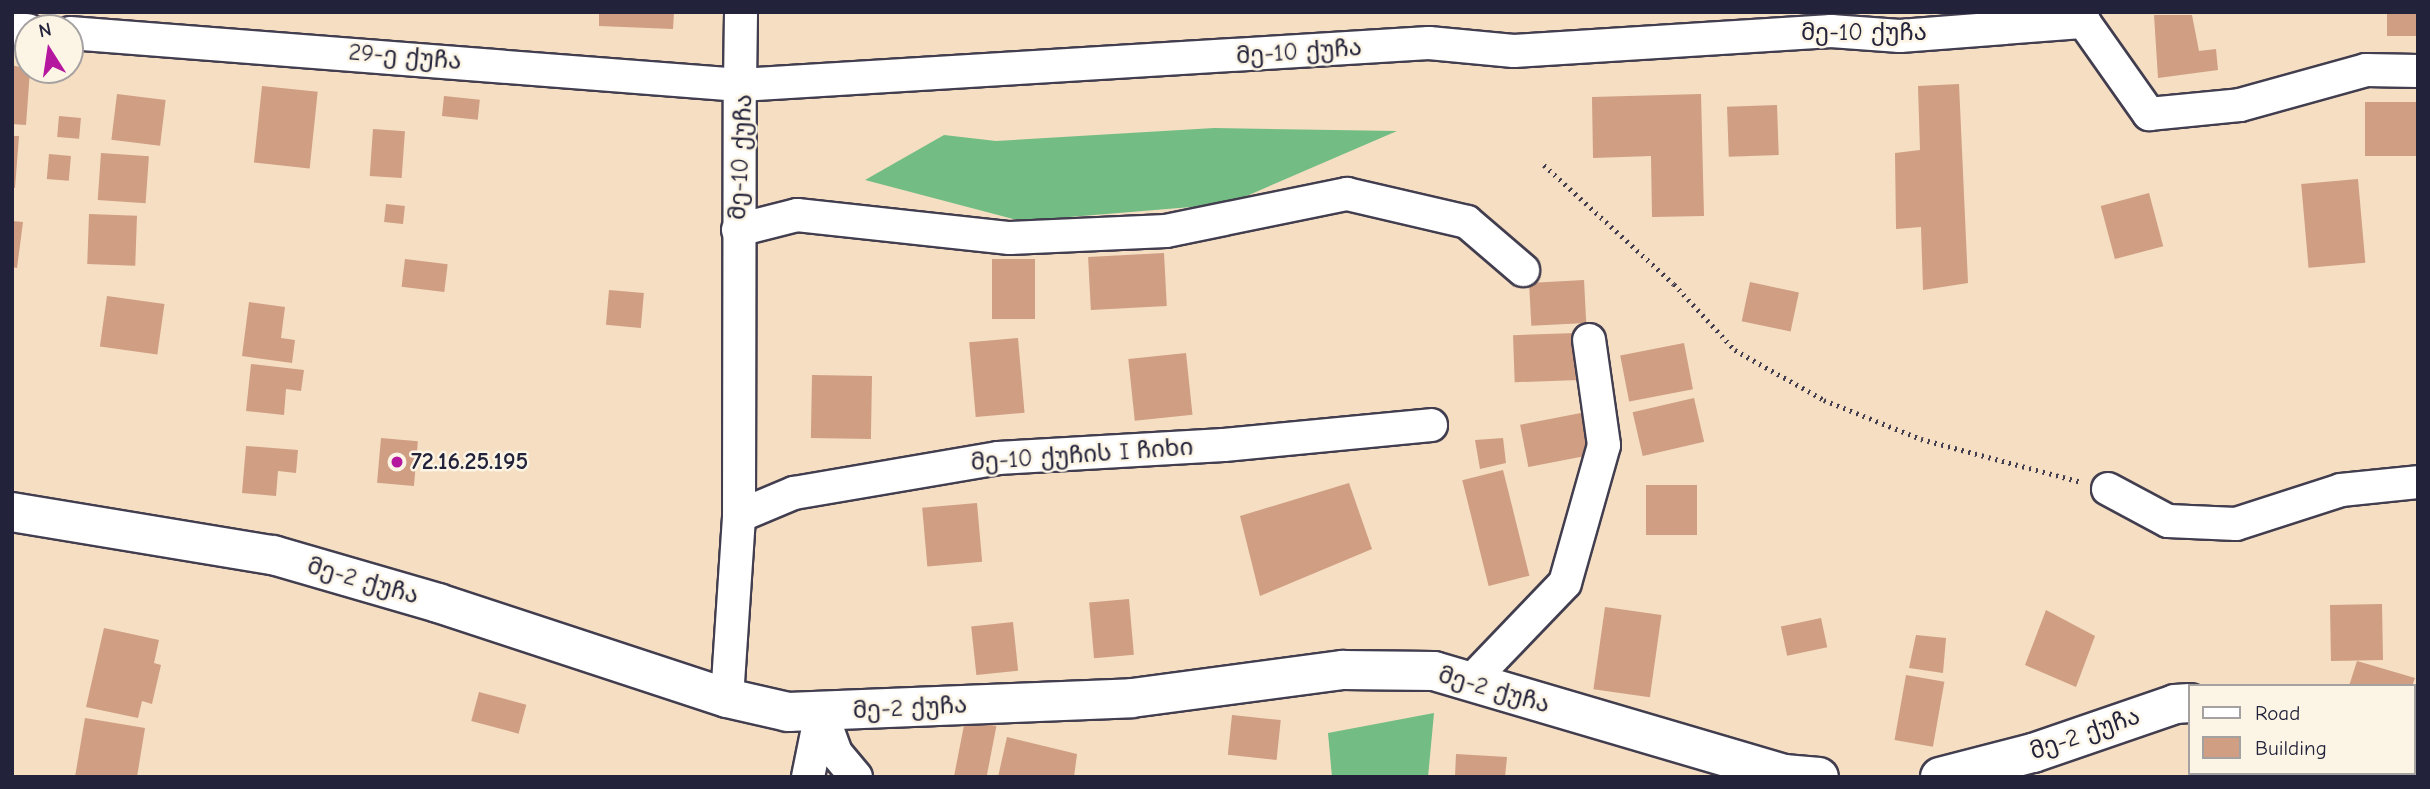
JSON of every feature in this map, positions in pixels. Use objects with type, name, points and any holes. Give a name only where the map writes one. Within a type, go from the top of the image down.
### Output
[{"type":"main road","name":"მე-2 ქუჩა","points":[[12,512],[273,555],[438,603],[727,698],[788,712],[1132,698],[1343,670],[1434,671],[1784,774],[1819,777]]},
{"type":"main road","name":"მე-2 ქუჩა","points":[[1940,777],[2033,753],[2175,704],[2188,703]]},
{"type":"street","points":[[740,85],[741,12]]},
{"type":"street","name":"მე-10 ქუჩა","points":[[727,698],[739,516],[740,85],[1429,43],[1514,51],[1830,22],[1900,36],[2084,22],[2149,114],[2240,105],[2366,70],[2418,71]]},
{"type":"street","name":"29-ე ქუჩა","points":[[84,34],[740,85]]},
{"type":"street","points":[[738,230],[797,215],[1010,238],[1166,231],[1347,194],[1466,222],[1523,270]]},
{"type":"street","points":[[1470,682],[1565,583],[1604,445],[1588,340]]},
{"type":"street","name":"მე-10 ქუჩის I ჩიხი","points":[[739,516],[794,493],[998,458],[1224,445],[1431,425]]},
{"type":"street","points":[[2108,489],[2168,521],[2236,524],[2341,489],[2418,482]]},
{"type":"street","points":[[808,777],[821,712]]},
{"type":"street","points":[[821,712],[836,753],[856,777]]},
{"type":"path","points":[[1544,165],[1674,285],[1735,350],[1824,400],[1921,439],[2108,489]]},
{"type":"green space","points":[[1214,128],[1397,131],[1228,204],[1021,221],[865,180],[944,135],[996,141]]},
{"type":"green space","points":[[1434,713],[1428,777],[1332,777],[1328,733]]},
{"type":"building","points":[[599,12],[674,12],[673,29],[599,26]]},
{"type":"building","points":[[2387,12],[2418,12],[2418,36],[2387,36]]},
{"type":"building","points":[[2154,15],[2192,15],[2199,51],[2216,49],[2218,70],[2158,78]]},
{"type":"building","points":[[12,65],[14,84],[29,84],[26,125],[12,124]]},
{"type":"building","points":[[1959,84],[1968,283],[1923,290],[1921,227],[1896,229],[1895,153],[1920,150],[1918,86]]},
{"type":"building","points":[[262,86],[318,92],[310,168],[254,163]]},
{"type":"building","points":[[117,94],[166,100],[160,146],[111,140]]},
{"type":"building","points":[[1701,94],[1704,216],[1652,217],[1651,156],[1593,158],[1592,97]]},
{"type":"building","points":[[444,96],[480,100],[478,120],[442,116]]},
{"type":"building","points":[[2365,102],[2418,102],[2418,156],[2365,156]]},
{"type":"building","points":[[1777,105],[1779,155],[1729,157],[1727,107]]},
{"type":"building","points":[[59,116],[81,118],[79,139],[57,137]]},
{"type":"building","points":[[373,129],[405,131],[402,178],[370,176]]},
{"type":"building","points":[[12,136],[19,136],[15,188],[12,188]]},
{"type":"building","points":[[101,153],[149,156],[146,203],[98,200]]},
{"type":"building","points":[[49,154],[71,156],[69,181],[47,179]]},
{"type":"building","points":[[2358,179],[2365,263],[2309,268],[2301,184]]},
{"type":"building","points":[[2149,193],[2163,246],[2115,259],[2101,206]]},
{"type":"building","points":[[386,204],[405,206],[403,224],[384,222]]},
{"type":"building","points":[[89,214],[137,216],[135,266],[87,264]]},
{"type":"building","points":[[12,221],[23,222],[17,268],[12,267]]},
{"type":"building","points":[[1164,253],[1167,306],[1091,310],[1088,257]]},
{"type":"building","points":[[405,259],[448,264],[444,292],[402,287]]},
{"type":"building","points":[[992,259],[1035,259],[1035,319],[992,319]]},
{"type":"building","points":[[1584,280],[1586,323],[1531,326],[1529,283]]},
{"type":"building","points":[[1750,282],[1799,292],[1791,332],[1742,321]]},
{"type":"building","points":[[609,290],[644,293],[641,328],[606,325]]},
{"type":"building","points":[[107,296],[164,304],[157,355],[100,347]]},
{"type":"building","points":[[249,302],[285,307],[281,338],[295,340],[292,363],[242,356]]},
{"type":"building","points":[[1577,333],[1579,380],[1515,382],[1513,335]]},
{"type":"building","points":[[1018,338],[1025,413],[976,417],[969,342]]},
{"type":"building","points":[[1684,343],[1693,389],[1629,402],[1620,355]]},
{"type":"building","points":[[1186,353],[1192,415],[1135,421],[1128,359]]},
{"type":"building","points":[[251,364],[304,370],[301,391],[286,389],[284,415],[246,411]]},
{"type":"building","points":[[812,375],[872,376],[871,439],[811,438]]},
{"type":"building","points":[[1694,398],[1704,442],[1643,456],[1633,412]]},
{"type":"building","points":[[1581,413],[1589,455],[1528,467],[1520,425]]},
{"type":"building","name":"72.16.25.195","points":[[381,438],[418,441],[414,486],[377,483]]},
{"type":"building","points":[[1503,438],[1506,463],[1480,469],[1475,440]]},
{"type":"building","points":[[246,446],[298,450],[296,473],[278,471],[276,496],[242,493]]},
{"type":"building","points":[[1503,470],[1529,576],[1489,586],[1462,480]]},
{"type":"building","points":[[1349,483],[1372,549],[1260,596],[1240,516]]},
{"type":"building","points":[[1646,485],[1697,485],[1697,535],[1646,535]]},
{"type":"building","points":[[977,503],[982,562],[927,567],[922,508]]},
{"type":"building","points":[[1129,599],[1134,655],[1094,658],[1089,602]]},
{"type":"building","points":[[2382,604],[2383,660],[2331,661],[2330,605]]},
{"type":"building","points":[[1605,607],[1661,615],[1650,697],[1593,689]]},
{"type":"building","points":[[2046,610],[2095,636],[2076,687],[2025,665]]},
{"type":"building","points":[[1821,618],[1827,647],[1787,656],[1781,627]]},
{"type":"building","points":[[1013,622],[1018,671],[976,675],[971,626]]},
{"type":"building","points":[[104,628],[159,640],[154,663],[161,665],[152,704],[142,701],[138,718],[86,707]]},
{"type":"building","points":[[1916,635],[1946,638],[1943,673],[1909,668]]},
{"type":"building","points":[[2357,661],[2415,678],[2413,684],[2350,684]]},
{"type":"building","points":[[1906,675],[1944,682],[1933,747],[1895,740]]},
{"type":"building","points":[[479,692],[526,705],[519,734],[471,721]]},
{"type":"building","points":[[1232,715],[1281,720],[1277,760],[1228,755]]},
{"type":"building","points":[[85,718],[145,728],[137,777],[75,777]]},
{"type":"building","points":[[965,720],[996,726],[987,777],[954,777]]},
{"type":"building","points":[[1007,737],[1077,754],[1074,777],[998,777]]},
{"type":"building","points":[[1456,754],[1507,757],[1505,777],[1455,777]]},
{"type":"building","points":[[2330,775],[2333,777],[2279,777]]},
{"type":"place","name":"72.16.25.195","points":[[397,462]]}]
